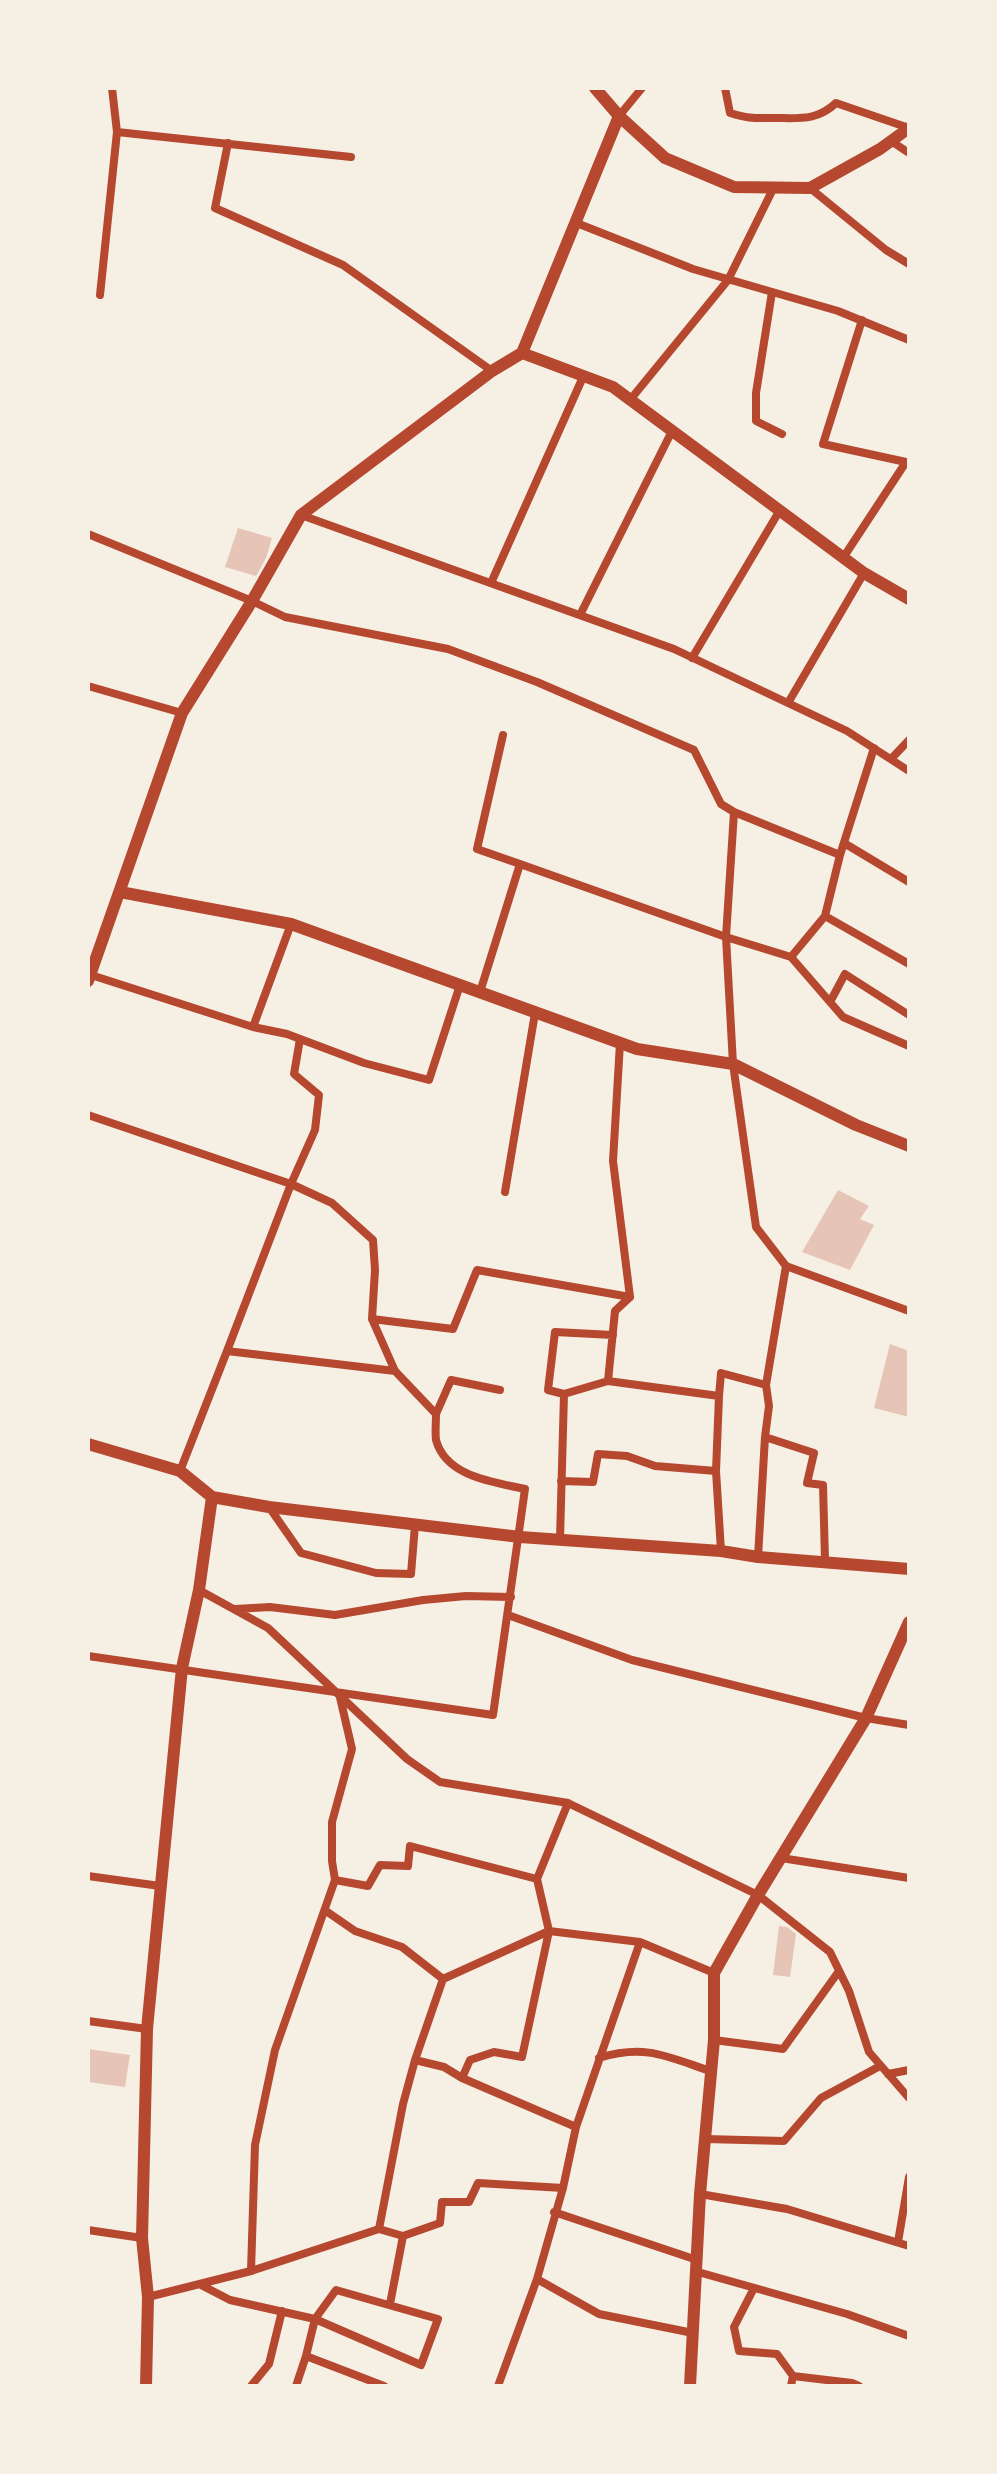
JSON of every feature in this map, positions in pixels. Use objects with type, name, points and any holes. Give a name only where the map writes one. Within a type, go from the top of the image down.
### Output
[{"type":"street","points":[[100,295],[117,132],[112,88]]},
{"type":"street","points":[[595,88],[619,116],[665,158],[734,187],[810,188],[909,128]]},
{"type":"street","points":[[460,985],[429,1080],[364,1063],[300,1039],[90,978],[182,713],[301,515],[492,371],[522,353],[619,116],[642,88]]},
{"type":"street","points":[[725,88],[730,113],[753,120],[803,120],[825,114],[836,103],[909,128]]},
{"type":"street","points":[[117,132],[351,157]]},
{"type":"street","points":[[891,141],[909,153]]},
{"type":"street","points":[[228,143],[215,208],[343,265],[492,371]]},
{"type":"street","points":[[630,400],[728,280],[774,187]]},
{"type":"street","points":[[810,188],[886,250],[909,264]]},
{"type":"street","points":[[574,222],[693,269],[862,320],[909,340]]},
{"type":"street","points":[[772,292],[756,393],[756,421],[782,434]]},
{"type":"street","points":[[843,558],[906,462],[823,444],[862,320]]},
{"type":"street","points":[[522,353],[613,387],[843,558],[909,599]]},
{"type":"street","points":[[491,583],[583,377]]},
{"type":"street","points":[[580,615],[672,431]]},
{"type":"street","points":[[692,658],[780,510]]},
{"type":"street","points":[[301,515],[692,658],[847,731],[909,771]]},
{"type":"street","points":[[88,534],[285,617],[448,649],[537,682],[694,750],[721,804],[840,855]]},
{"type":"street","points":[[788,703],[864,573]]},
{"type":"street","points":[[88,686],[182,713]]},
{"type":"street","points":[[503,735],[477,849],[791,957],[843,1017],[909,1046]]},
{"type":"street","points":[[891,759],[909,740]]},
{"type":"street","points":[[791,957],[825,916],[840,855],[874,748]]},
{"type":"street","points":[[734,812],[726,937],[733,1064],[756,1227],[786,1266],[909,1311]]},
{"type":"street","points":[[844,843],[909,882]]},
{"type":"street","points":[[480,992],[520,864]]},
{"type":"street","points":[[120,892],[291,924],[637,1049],[733,1064],[856,1125],[909,1146]]},
{"type":"street","points":[[825,916],[909,964]]},
{"type":"street","points":[[253,1027],[291,924]]},
{"type":"street","points":[[830,1002],[845,974],[909,1015]]},
{"type":"street","points":[[505,1192],[535,1013]]},
{"type":"street","points":[[180,1471],[291,1184],[315,1130],[319,1095],[294,1074],[300,1039]]},
{"type":"street","points":[[620,1043],[613,1161],[630,1297]]},
{"type":"street","points":[[88,1115],[291,1184],[332,1203],[373,1240],[372,1319],[395,1371],[436,1414]]},
{"type":"street","points":[[758,1557],[769,1406],[766,1385],[786,1266]]},
{"type":"street","points":[[372,1319],[453,1329],[477,1270],[630,1297]]},
{"type":"street","points":[[608,1381],[615,1311],[630,1297]]},
{"type":"street","points":[[613,1335],[555,1332],[548,1390],[564,1394],[608,1381],[719,1396]]},
{"type":"street","points":[[227,1351],[395,1371]]},
{"type":"street","points":[[721,1551],[716,1471],[721,1373],[766,1385]]},
{"type":"street","points":[[88,1656],[493,1715],[525,1489],[478,1479],[449,1463],[436,1441],[436,1414],[451,1380],[500,1390]]},
{"type":"street","points":[[560,1539],[564,1394]]},
{"type":"street","points":[[765,1437],[814,1453],[807,1483],[823,1485],[825,1560]]},
{"type":"street","points":[[88,1444],[180,1471],[212,1497],[269,1507],[520,1537],[721,1551],[758,1557],[909,1569]]},
{"type":"street","points":[[561,1481],[593,1482],[598,1454],[627,1456],[655,1466],[716,1471]]},
{"type":"street","points":[[146,2386],[148,2297],[142,2238],[147,2029],[182,1668],[199,1590],[212,1497]]},
{"type":"street","points":[[269,1507],[301,1553],[376,1573],[411,1574],[415,1525]]},
{"type":"street","points":[[199,1590],[268,1628],[407,1759],[440,1782],[568,1803],[758,1895],[830,1952],[849,1991],[869,2052],[909,2098]]},
{"type":"street","points":[[234,1609],[270,1607],[335,1615],[437,1599],[511,1597]]},
{"type":"street","points":[[508,1615],[632,1660],[866,1718],[909,1725]]},
{"type":"street","points":[[690,2386],[700,2194],[714,2040],[714,1973],[866,1718],[909,1622]]},
{"type":"street","points":[[251,2271],[255,2145],[275,2050],[335,1880],[332,1822],[352,1749],[339,1693]]},
{"type":"street","points":[[462,2078],[470,2060],[494,2052],[522,2057],[549,1931],[537,1879],[568,1803]]},
{"type":"street","points":[[335,1880],[368,1886],[380,1865],[408,1866],[410,1846],[537,1879]]},
{"type":"street","points":[[781,1858],[909,1878]]},
{"type":"street","points":[[88,1876],[160,1886]]},
{"type":"street","points":[[326,1911],[355,1931],[402,1947],[443,1979]]},
{"type":"street","points":[[379,2229],[403,2104],[443,1979],[549,1931],[640,1942],[714,1973]]},
{"type":"street","points":[[502,2385],[537,2279],[563,2188],[576,2127],[640,1942]]},
{"type":"street","points":[[714,2040],[783,2049],[839,1971]]},
{"type":"street","points":[[88,2021],[147,2029]]},
{"type":"street","points":[[599,2058],[621,2051],[650,2051],[710,2071]]},
{"type":"street","points":[[415,2060],[444,2067],[462,2078],[576,2127]]},
{"type":"street","points":[[705,2139],[784,2141],[821,2098],[880,2066]]},
{"type":"street","points":[[888,2074],[909,2070]]},
{"type":"street","points":[[898,2242],[909,2177]]},
{"type":"street","points":[[148,2297],[251,2271],[379,2229],[403,2236],[440,2223],[442,2202],[469,2202],[478,2183],[563,2188]]},
{"type":"street","points":[[700,2194],[787,2209],[909,2246]]},
{"type":"street","points":[[554,2212],[754,2288],[847,2314],[909,2336]]},
{"type":"street","points":[[88,2230],[142,2238]]},
{"type":"street","points":[[390,2304],[403,2236]]},
{"type":"street","points":[[537,2279],[599,2314],[693,2333]]},
{"type":"street","points":[[201,2285],[230,2300],[315,2319],[421,2365],[438,2319],[336,2290],[315,2319],[296,2386]]},
{"type":"street","points":[[754,2288],[734,2327],[739,2351],[777,2354],[793,2376],[859,2386]]},
{"type":"street","points":[[251,2386],[269,2364],[282,2311]]},
{"type":"street","points":[[306,2356],[384,2386]]},
{"type":"street","points":[[350,2386],[354,2374]]},
{"type":"street","points":[[791,2386],[793,2376]]},
{"type":"building","points":[[238,528],[272,538],[256,576],[225,567]]},
{"type":"building","points":[[838,1190],[869,1206],[860,1219],[874,1225],[850,1270],[802,1252]]},
{"type":"building","points":[[890,1344],[909,1351],[909,1417],[874,1408]]},
{"type":"building","points":[[779,1926],[787,1927],[796,1934],[790,1977],[773,1975]]},
{"type":"building","points":[[88,2049],[130,2055],[125,2087],[88,2082]]}]
